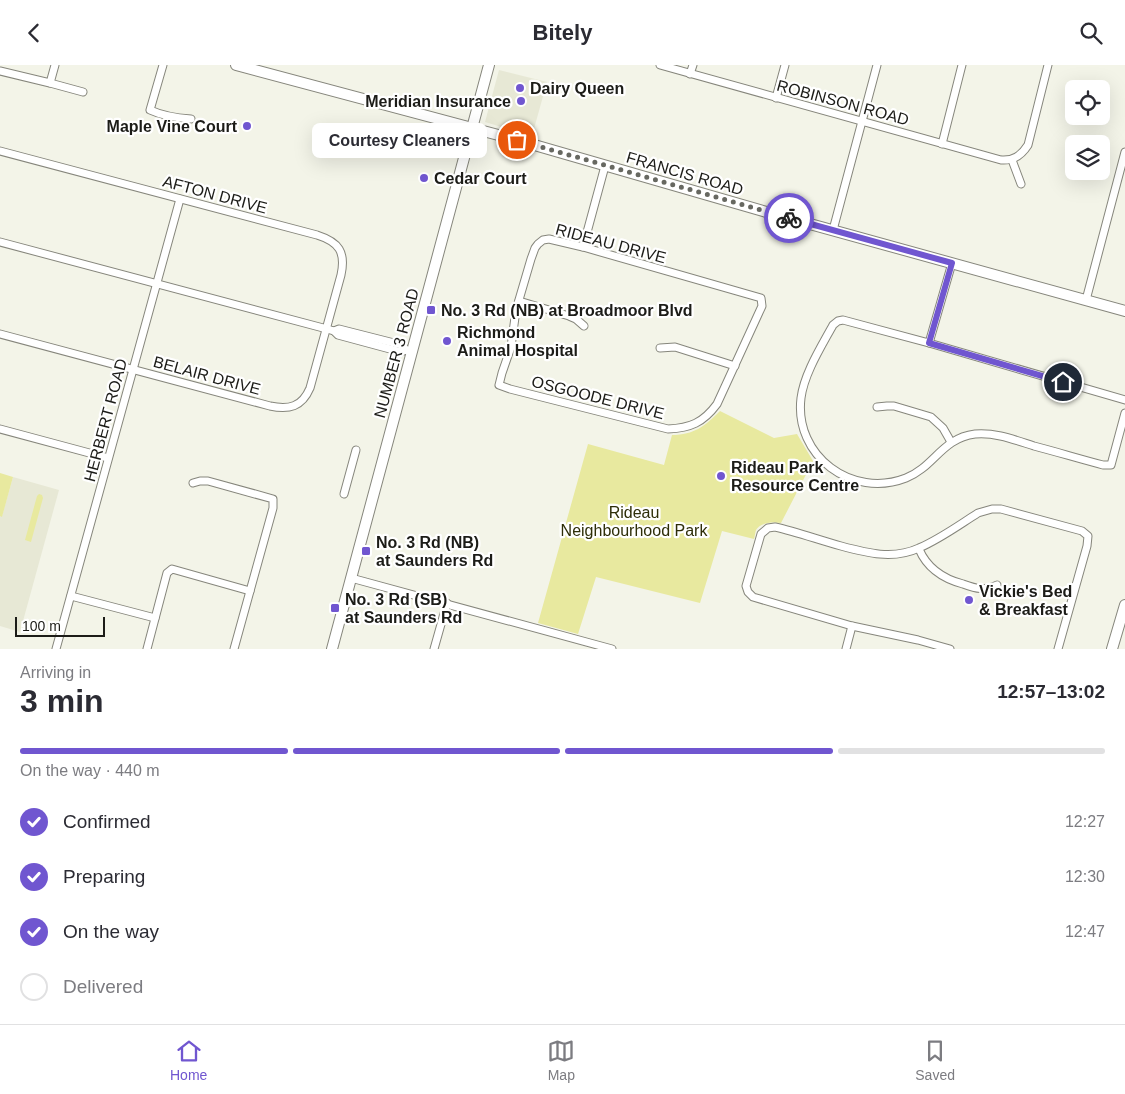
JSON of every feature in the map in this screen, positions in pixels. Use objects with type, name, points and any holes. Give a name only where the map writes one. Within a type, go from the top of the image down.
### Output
[{"type":"street","points":[[50,83],[55,65]]},
{"type":"street","points":[[163,65],[150,110],[178,118],[191,119]]},
{"type":"street","name":"FRANCIS ROAD","points":[[236,65],[272,70],[605,166],[1125,311]]},
{"type":"street","name":"NUMBER 3 ROAD","points":[[332,649],[409,351],[490,65]]},
{"type":"street","name":"ROBINSON ROAD","points":[[660,65],[1001,161],[1016,158]]},
{"type":"street","points":[[690,74],[693,65]]},
{"type":"street","points":[[776,98],[785,65]]},
{"type":"street","points":[[833,230],[877,65]]},
{"type":"street","points":[[942,144],[962,65]]},
{"type":"street","points":[[1021,184],[1016,158],[1022,154],[1028,145],[1048,65]]},
{"type":"street","points":[[0,71],[82,92]]},
{"type":"street","name":"AFTON DRIVE","points":[[0,151],[317,235],[334,243],[341,252],[343,268],[330,330]]},
{"type":"street","points":[[1086,300],[1125,152]]},
{"type":"street","points":[[583,247],[605,166]]},
{"type":"street","name":"HERBERT ROAD","points":[[56,649],[180,199]]},
{"type":"street","name":"RIDEAU DRIVE","points":[[500,385],[511,347],[519,301],[535,248],[540,242],[549,239],[583,247],[761,299]]},
{"type":"street","points":[[0,242],[330,330],[340,329],[402,345],[409,351]]},
{"type":"street","points":[[929,343],[952,263]]},
{"type":"street","name":"OSGOODE DRIVE","points":[[500,385],[659,427],[680,429],[691,426],[710,413],[717,405],[762,306],[761,299]]},
{"type":"street","points":[[519,301],[569,316],[584,326]]},
{"type":"street","points":[[1125,400],[929,343],[846,321],[838,321],[832,325],[809,373],[802,391],[801,403],[802,422],[808,440],[817,455],[825,464],[840,474],[866,483],[885,483],[906,478],[927,465],[951,442],[974,434],[993,435],[1103,465],[1112,465],[1125,413]]},
{"type":"street","name":"BELAIR DRIVE","points":[[0,334],[281,408],[300,403],[308,394],[330,330]]},
{"type":"street","points":[[660,348],[675,347],[735,365]]},
{"type":"street","points":[[877,407],[894,407],[931,417],[943,429],[951,442]]},
{"type":"street","points":[[0,429],[108,459]]},
{"type":"street","points":[[344,494],[356,450]]},
{"type":"street","points":[[193,483],[208,481],[273,499],[273,508],[234,649]]},
{"type":"street","points":[[950,649],[852,626],[757,599],[750,595],[746,583],[763,531],[768,528],[778,528],[866,553],[885,556],[899,555],[919,549],[978,513],[992,509],[1005,509],[1076,529],[1088,536],[1087,547],[1058,649]]},
{"type":"street","points":[[919,549],[932,569],[946,578],[979,589],[990,589],[997,585]]},
{"type":"street","points":[[147,649],[167,573],[172,569],[250,591]]},
{"type":"street","points":[[351,578],[612,649]]},
{"type":"street","points":[[71,596],[154,618]]},
{"type":"street","points":[[434,649],[447,603]]},
{"type":"street","points":[[1112,649],[1125,605]]},
{"type":"street","points":[[846,649],[852,626]]},
{"type":"shaded area","points":[[499,70],[547,82],[532,136],[485,122]]},
{"type":"shaded area","points":[[13,477],[59,490],[20,632],[0,626],[0,516],[2,516]]},
{"type":"green space","name":"Rideau Neighbourhood Park","points":[[720,411],[774,438],[797,434],[813,461],[781,523],[761,525],[756,530],[754,539],[722,531],[700,603],[596,577],[578,634],[538,623],[588,444],[664,465],[672,435],[680,435],[699,429]]},
{"type":"green space","points":[[0,473],[13,477],[2,517],[0,516]]},
{"type":"green space","points":[[39,494],[43,498],[31,542],[25,540]]},
{"type":"way so far","points":[[517,140],[789,218]]},
{"type":"place","name":"Dairy Queen","points":[[520,88]]},
{"type":"place","name":"Meridian Insurance","points":[[521,101]]},
{"type":"place","name":"Maple Vine Court","points":[[247,126]]},
{"type":"place","name":"Courtesy Cleaners","points":[[517,140]]},
{"type":"place","name":"Cedar Court","points":[[424,178]]},
{"type":"place","name":"No. 3 Rd (NB) at Broadmoor Blvd","points":[[431,310]]},
{"type":"place","name":"Richmond Animal Hospital","points":[[447,341]]},
{"type":"place","name":"Rideau Park Resource Centre","points":[[721,476]]},
{"type":"place","name":"No. 3 Rd (NB) at Saunders Rd","points":[[366,551]]},
{"type":"place","name":"Vickie's Bed & Breakfast","points":[[969,600]]},
{"type":"place","name":"No. 3 Rd (SB) at Saunders Rd","points":[[335,608]]},
{"type":"route","points":[[789,218],[952,263],[929,343],[1063,382]]}]
